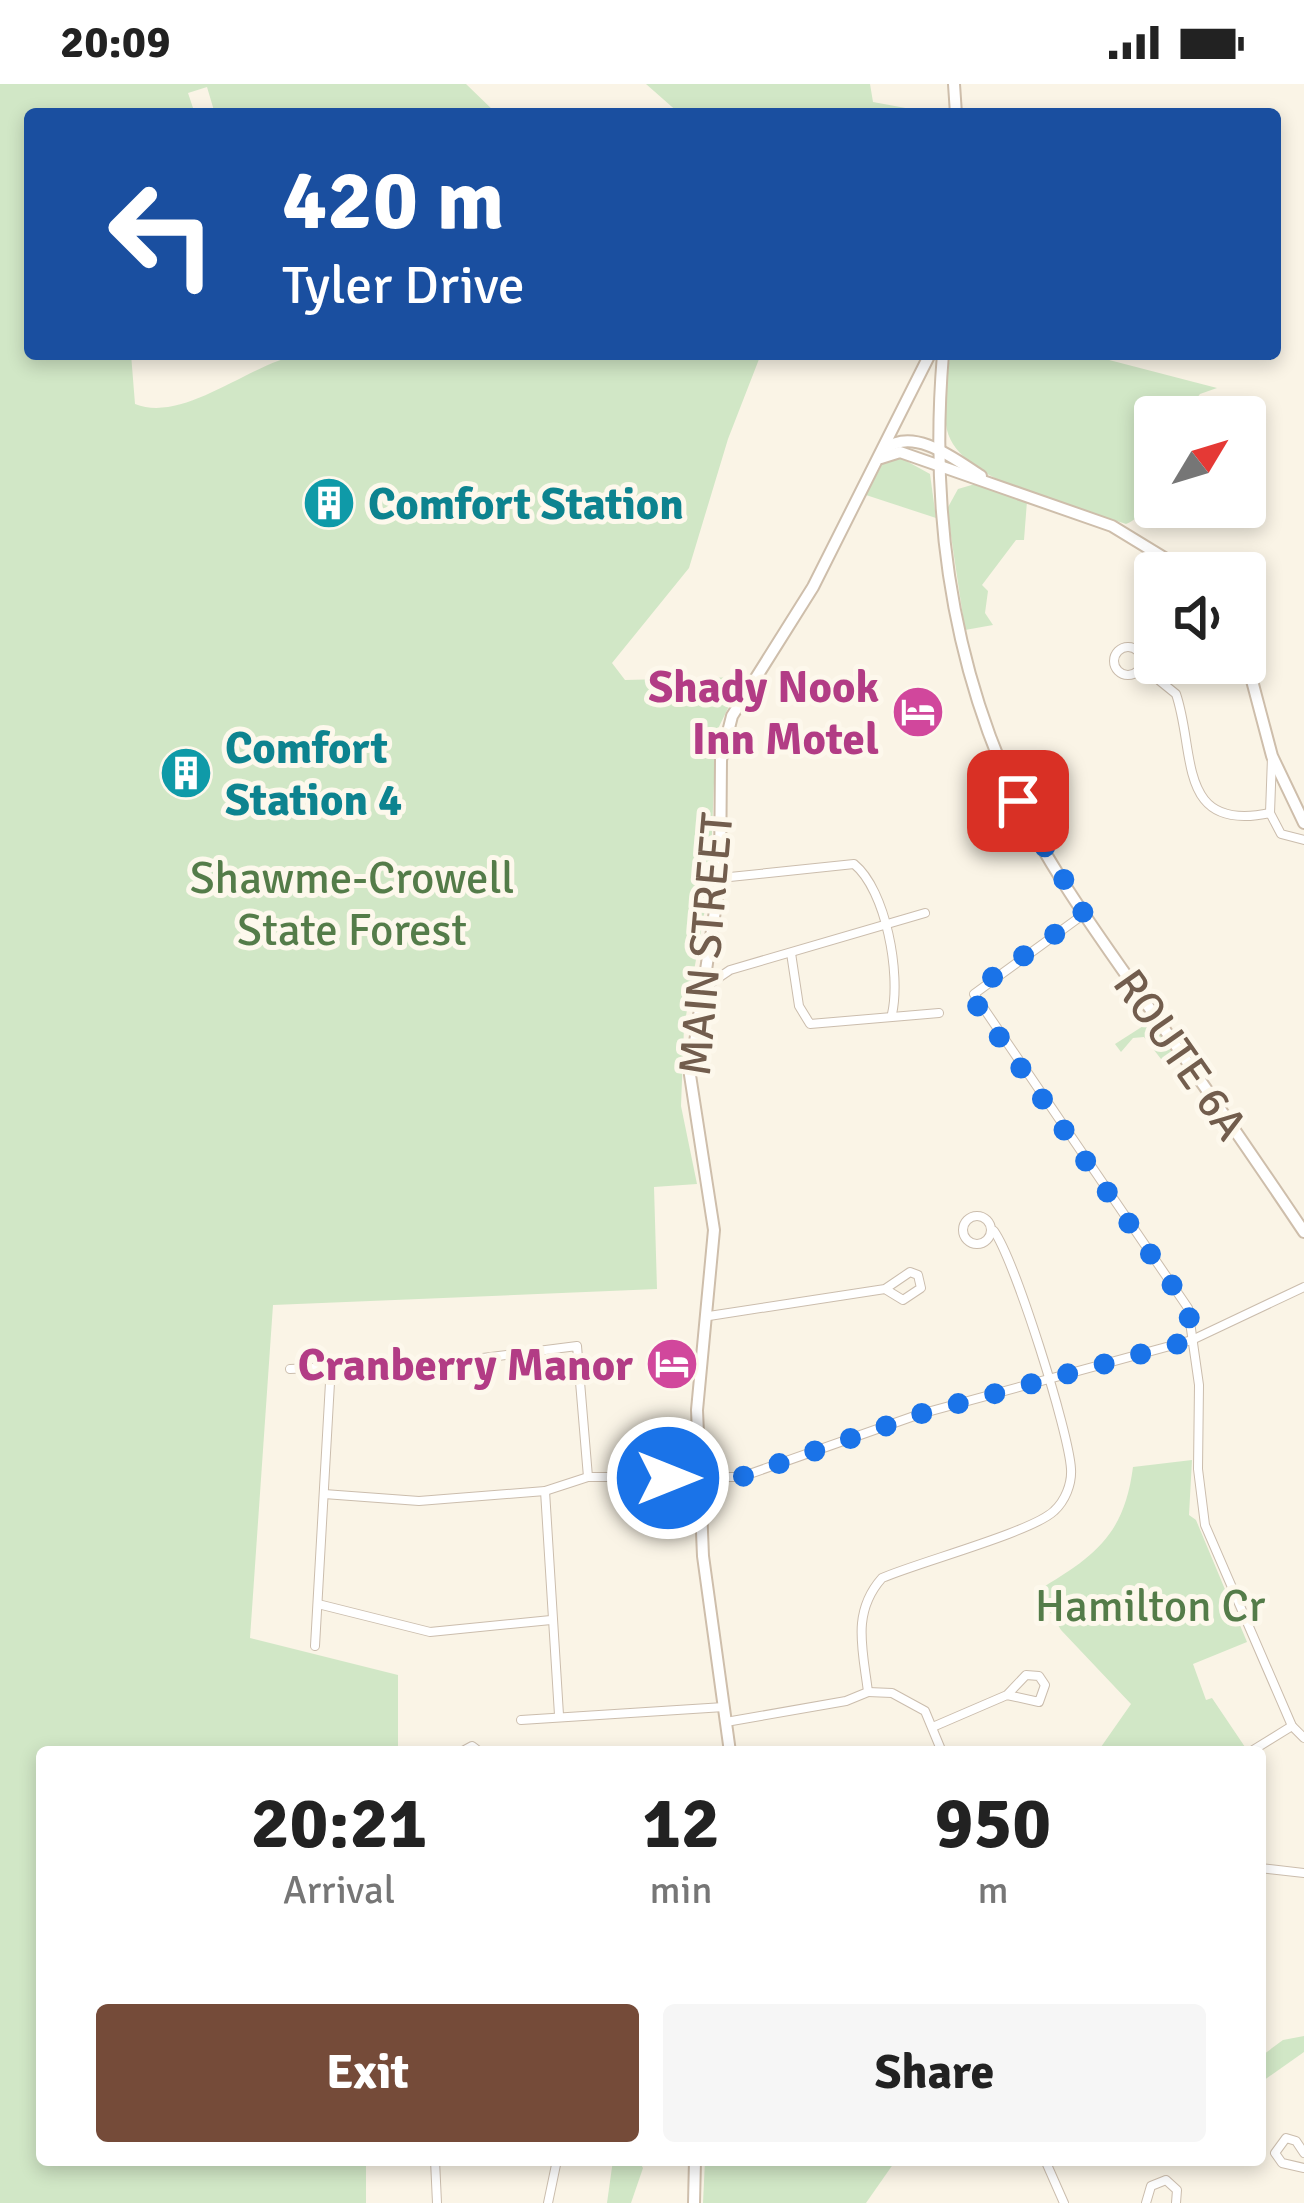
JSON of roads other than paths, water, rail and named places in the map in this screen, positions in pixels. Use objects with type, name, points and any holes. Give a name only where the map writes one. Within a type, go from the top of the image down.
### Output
[{"type":"main road","name":"MAIN STREET","points":[[729,1746],[703,1556],[698,1410],[710,1316],[714,1230],[691,1087],[700,990],[721,878],[720,777],[732,716],[813,587],[927,360]]},
{"type":"main road","name":"ROUTE 6A","points":[[943,360],[940,502],[953,609],[993,745],[1035,836],[1084,914],[1304,1232]]},
{"type":"main road","points":[[881,456],[901,441],[939,450],[992,483]]},
{"type":"main road","points":[[881,456],[896,452],[992,483],[1132,535],[1158,552]]},
{"type":"main road","points":[[940,502],[955,485],[974,479]]},
{"type":"main road","points":[[1253,684],[1272,756],[1304,823]]},
{"type":"main road","points":[[694,2203],[695,2166]]},
{"type":"street","points":[[1164,684],[1176,694],[1189,766],[1202,798],[1235,818],[1270,813]]},
{"type":"street","points":[[1272,756],[1270,813],[1281,834],[1304,840]]},
{"type":"street","points":[[721,878],[854,864],[868,875],[886,922],[892,1014]]},
{"type":"street","points":[[700,990],[730,970],[925,913]]},
{"type":"street","points":[[1084,914],[974,994],[1188,1308],[1204,1525],[1292,1726],[1304,1738]]},
{"type":"street","points":[[791,952],[799,1006],[810,1024],[938,1013]]},
{"type":"street","points":[[706,957],[730,970]]},
{"type":"street","points":[[868,1692],[860,1619],[868,1594],[882,1579],[1042,1519],[1066,1493],[1071,1466],[1020,1289],[994,1231]]},
{"type":"street","points":[[710,1316],[885,1289],[910,1272],[920,1280],[914,1298],[903,1300],[885,1289]]},
{"type":"street","points":[[324,1494],[419,1501],[545,1491],[588,1477],[700,1479],[775,1468],[920,1414],[1192,1340],[1304,1287]]},
{"type":"street","points":[[290,1369],[331,1363],[459,1361],[577,1346],[588,1477]]},
{"type":"street","points":[[316,1646],[331,1363]]},
{"type":"street","points":[[545,1491],[550,1620],[560,1715]]},
{"type":"street","points":[[319,1604],[430,1632],[550,1620]]},
{"type":"street","points":[[935,1726],[1007,1695],[1026,1675],[1039,1676],[1045,1685],[1039,1702],[1007,1695]]},
{"type":"street","points":[[726,1722],[846,1701],[868,1692],[910,1700],[935,1726],[940,1746]]},
{"type":"street","points":[[521,1720],[724,1707]]},
{"type":"street","points":[[1260,1746],[1292,1726]]},
{"type":"street","points":[[1266,1869],[1304,1873]]},
{"type":"street","points":[[1304,2153],[1296,2141],[1286,2138],[1275,2153],[1282,2163],[1304,2168]]},
{"type":"street","points":[[435,2166],[436,2203]]},
{"type":"street","points":[[548,2203],[556,2166]]},
{"type":"street","points":[[1049,2166],[1064,2203]]},
{"type":"street","points":[[1146,2203],[1150,2186],[1160,2180],[1175,2186],[1175,2203]]},
{"type":"place","name":"Comfort Station","points":[[329,503]]},
{"type":"place","name":"Shady Nook Inn Motel","points":[[918,712]]},
{"type":"place","name":"Comfort Station 4","points":[[186,773]]},
{"type":"place","name":"Cranberry Manor","points":[[672,1364]]},
{"type":"park label","name":"Shawme-Crowell State Forest","points":[[352,903]]},
{"type":"park label","name":"Hamilton Cr","points":[[1150,1605]]}]
